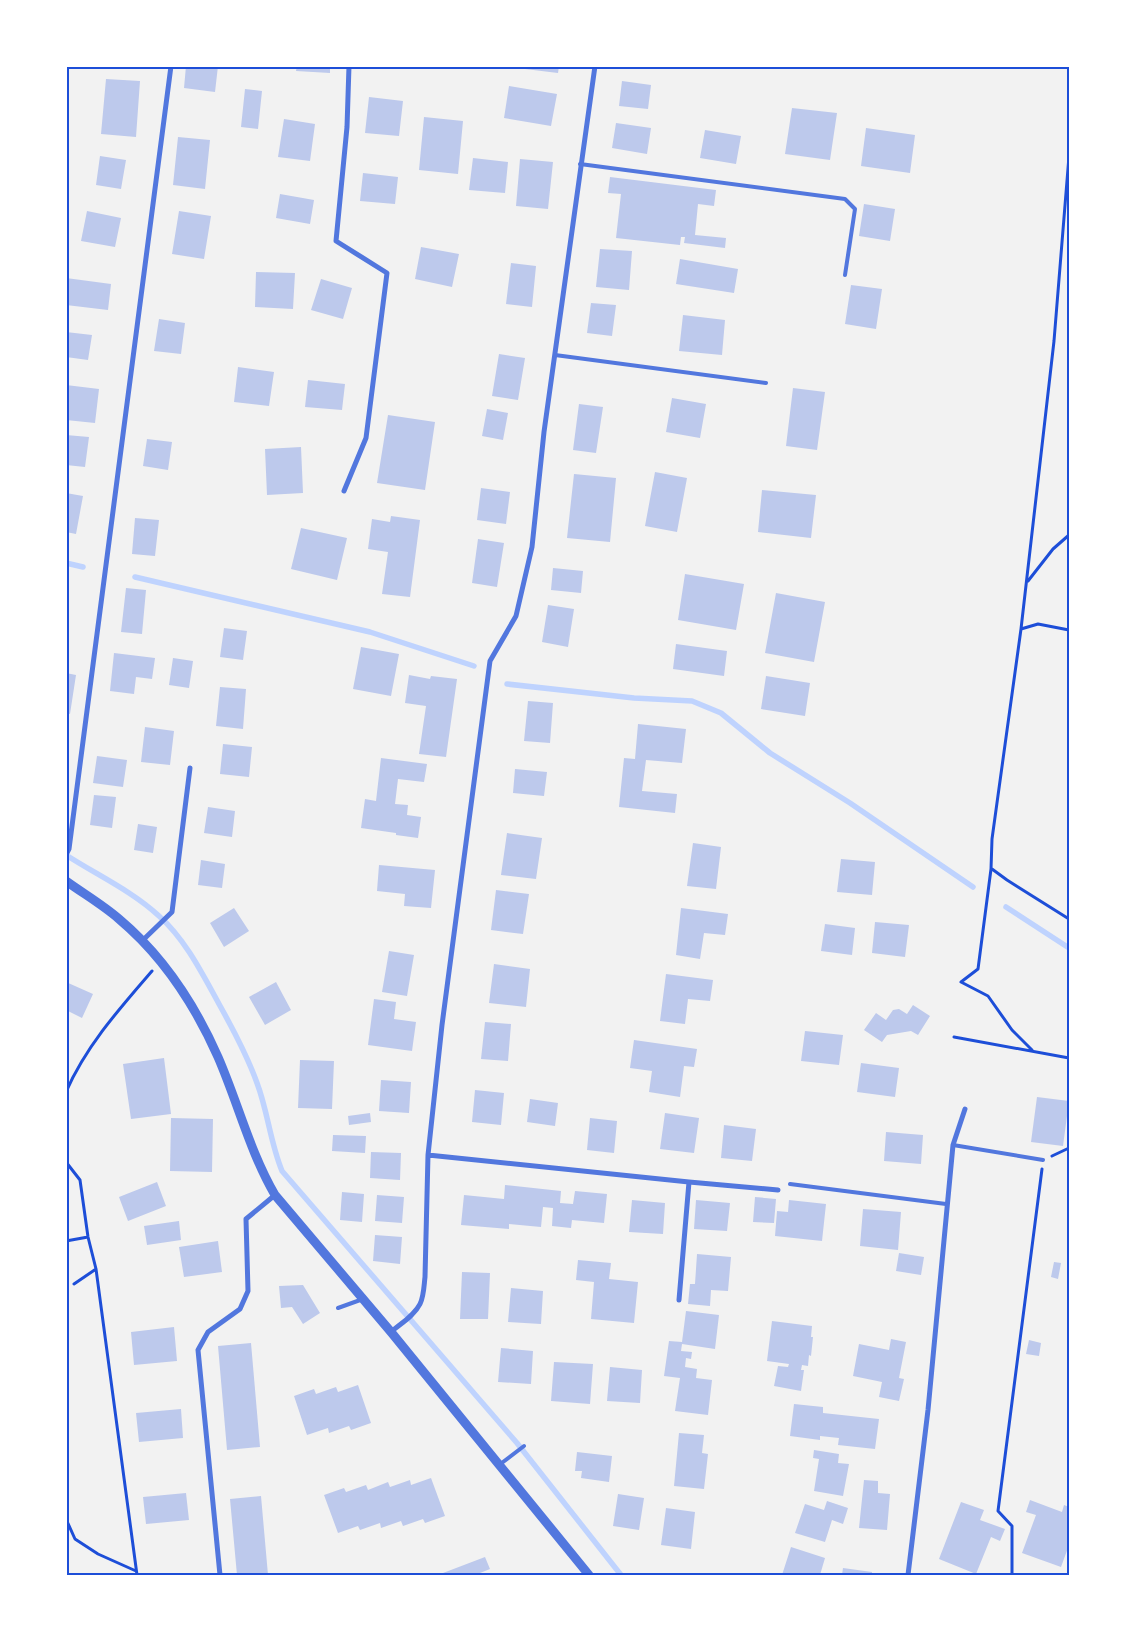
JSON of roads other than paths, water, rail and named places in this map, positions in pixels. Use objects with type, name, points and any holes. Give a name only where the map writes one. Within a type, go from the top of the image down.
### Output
[{"type":"street","points":[[67,852],[172,66]]},
{"type":"street","points":[[344,491],[366,438],[387,273],[336,241],[346,127],[349,66]]},
{"type":"street","points":[[390,1332],[405,1321],[420,1305],[425,1277],[428,1155],[442,1025],[490,661],[516,616],[532,547],[544,432],[595,66]]},
{"type":"street","points":[[143,940],[167,918],[172,912],[175,902],[190,768]]},
{"type":"street","points":[[66,881],[118,918],[143,940],[179,985],[200,1021],[218,1058],[263,1174],[275,1194],[589,1575]]},
{"type":"street","points":[[908,1575],[928,1410],[953,1145],[964,1109]]},
{"type":"street","points":[[428,1155],[778,1190]]},
{"type":"street","points":[[678,1300],[688,1182]]},
{"type":"street","points":[[220,1575],[198,1350],[208,1332],[240,1309],[248,1291],[246,1219],[275,1194]]},
{"type":"lane","points":[[580,164],[845,198],[855,209],[845,275]]},
{"type":"lane","points":[[555,355],[766,384]]},
{"type":"lane","points":[[953,1145],[1043,1160]]},
{"type":"lane","points":[[790,1184],[946,1204]]},
{"type":"lane","points":[[338,1308],[363,1299]]},
{"type":"lane","points":[[499,1465],[524,1446]]},
{"type":"waterway","points":[[66,563],[83,567]]},
{"type":"waterway","points":[[135,577],[370,632],[474,666]]},
{"type":"waterway","points":[[507,684],[634,698],[692,701],[721,713],[770,753],[850,803],[973,887]]},
{"type":"waterway","points":[[66,855],[149,907],[177,935],[206,980],[249,1062],[261,1094],[282,1171],[517,1443],[621,1575]]},
{"type":"waterway","points":[[1006,907],[1069,948]]}]
